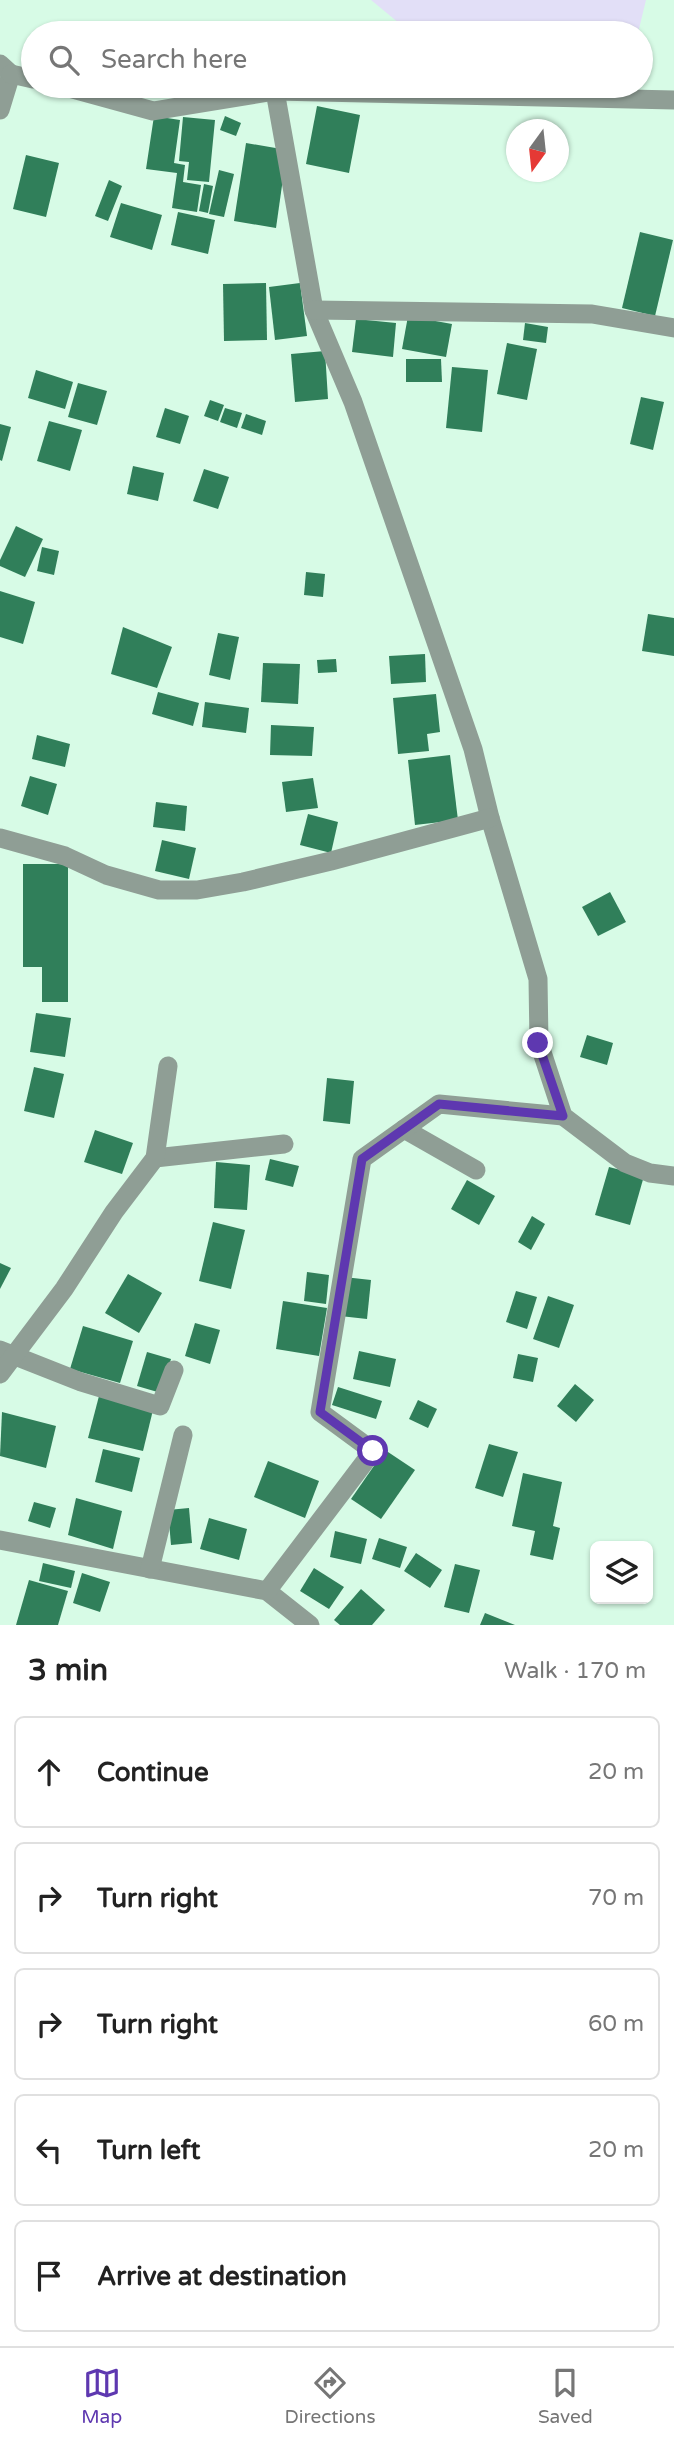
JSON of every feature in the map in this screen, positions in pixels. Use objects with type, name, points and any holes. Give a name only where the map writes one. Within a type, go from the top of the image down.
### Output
[{"type":"street","points":[[0,110],[5,69]]},
{"type":"street","points":[[106,98],[153,111],[232,98]]},
{"type":"street","points":[[276,98],[314,310],[352,402],[473,749],[490,818],[538,979],[538,1043],[563,1116]]},
{"type":"street","points":[[585,98],[674,100]]},
{"type":"street","points":[[314,310],[592,314],[674,328]]},
{"type":"street","points":[[0,838],[65,856],[106,875],[159,890],[197,890],[268,876],[490,818]]},
{"type":"street","points":[[0,1374],[7,1353],[64,1289],[114,1212],[155,1158],[168,1066]]},
{"type":"street","points":[[267,1591],[373,1451],[320,1412],[362,1159],[439,1104],[563,1116],[625,1163],[650,1173],[674,1176]]},
{"type":"street","points":[[404,1129],[476,1170]]},
{"type":"street","points":[[155,1158],[284,1144]]},
{"type":"street","points":[[7,1353],[81,1382],[160,1406],[174,1370]]},
{"type":"street","points":[[150,1569],[183,1435]]},
{"type":"street","points":[[0,1541],[267,1591],[310,1625]]},
{"type":"shaded area","points":[[371,0],[646,0],[641,21],[396,21]]},
{"type":"building","points":[[317,106],[360,115],[349,173],[306,164]]},
{"type":"building","points":[[154,116],[180,120],[174,163],[185,165],[183,182],[201,185],[197,212],[172,208],[177,173],[146,169]]},
{"type":"building","points":[[225,116],[241,123],[236,136],[220,130]]},
{"type":"building","points":[[183,117],[215,120],[209,182],[187,180],[189,162],[179,161]]},
{"type":"building","points":[[246,143],[287,150],[276,228],[234,221]]},
{"type":"building","points":[[26,155],[59,163],[46,217],[13,209]]},
{"type":"building","points":[[219,170],[234,174],[224,217],[209,214]]},
{"type":"building","points":[[109,180],[122,186],[108,221],[95,216]]},
{"type":"building","points":[[204,184],[213,186],[208,213],[199,211]]},
{"type":"building","points":[[121,203],[162,215],[152,250],[110,237]]},
{"type":"building","points":[[178,212],[215,220],[208,254],[171,245]]},
{"type":"building","points":[[640,232],[673,240],[655,316],[622,308]]},
{"type":"building","points":[[266,283],[267,340],[224,341],[223,284]]},
{"type":"building","points":[[300,283],[307,336],[275,340],[269,287]]},
{"type":"building","points":[[408,316],[452,324],[446,357],[402,349]]},
{"type":"building","points":[[356,319],[396,323],[393,357],[352,352]]},
{"type":"building","points":[[525,323],[548,327],[546,343],[523,340]]},
{"type":"building","points":[[507,343],[537,349],[527,400],[497,394]]},
{"type":"building","points":[[325,351],[328,399],[295,402],[291,354]]},
{"type":"building","points":[[406,359],[441,359],[442,382],[406,382]]},
{"type":"building","points":[[452,367],[488,370],[482,432],[446,428]]},
{"type":"building","points":[[36,370],[73,382],[65,409],[28,398]]},
{"type":"building","points":[[78,383],[107,391],[97,425],[68,417]]},
{"type":"building","points":[[641,397],[664,402],[653,450],[630,444]]},
{"type":"building","points":[[210,400],[224,405],[218,421],[204,416]]},
{"type":"building","points":[[165,408],[189,416],[180,444],[156,437]]},
{"type":"building","points":[[225,408],[242,413],[237,428],[220,422]]},
{"type":"building","points":[[246,414],[266,421],[262,435],[241,428]]},
{"type":"building","points":[[49,421],[82,430],[70,471],[37,461]]},
{"type":"building","points":[[0,424],[11,427],[2,461],[0,460]]},
{"type":"building","points":[[133,466],[164,473],[158,501],[127,494]]},
{"type":"building","points":[[204,469],[229,477],[218,509],[193,501]]},
{"type":"building","points":[[16,526],[43,539],[25,577],[0,566],[0,560]]},
{"type":"building","points":[[42,547],[59,551],[54,575],[37,571]]},
{"type":"building","points":[[306,572],[325,574],[323,597],[304,595]]},
{"type":"building","points":[[0,591],[35,602],[23,644],[0,637]]},
{"type":"building","points":[[648,614],[674,618],[674,656],[642,651]]},
{"type":"building","points":[[123,627],[172,647],[157,688],[111,674]]},
{"type":"building","points":[[218,633],[239,637],[230,680],[209,675]]},
{"type":"building","points":[[425,654],[426,682],[391,684],[389,656]]},
{"type":"building","points":[[336,659],[337,672],[318,673],[317,660]]},
{"type":"building","points":[[263,663],[300,664],[298,704],[261,702]]},
{"type":"building","points":[[158,692],[199,703],[193,726],[152,714]]},
{"type":"building","points":[[436,694],[440,732],[427,734],[429,751],[398,754],[393,698]]},
{"type":"building","points":[[205,702],[249,708],[246,733],[202,727]]},
{"type":"building","points":[[271,725],[314,727],[312,756],[270,755]]},
{"type":"building","points":[[37,735],[70,744],[65,767],[32,759]]},
{"type":"building","points":[[450,755],[458,820],[415,825],[408,760]]},
{"type":"building","points":[[30,776],[57,784],[48,815],[21,806]]},
{"type":"building","points":[[313,778],[318,808],[286,812],[282,782]]},
{"type":"building","points":[[156,802],[187,806],[185,831],[153,827]]},
{"type":"building","points":[[308,814],[338,822],[331,853],[300,845]]},
{"type":"building","points":[[162,840],[196,848],[189,879],[155,871]]},
{"type":"building","points":[[23,864],[68,864],[68,1002],[42,1002],[42,967],[23,967]]},
{"type":"building","points":[[610,892],[626,922],[598,936],[582,907]]},
{"type":"building","points":[[36,1013],[71,1018],[65,1057],[30,1052]]},
{"type":"building","points":[[587,1035],[613,1043],[607,1065],[580,1057]]},
{"type":"building","points":[[34,1067],[64,1074],[54,1118],[24,1111]]},
{"type":"building","points":[[327,1078],[354,1081],[350,1124],[323,1121]]},
{"type":"building","points":[[95,1130],[133,1143],[122,1174],[84,1162]]},
{"type":"building","points":[[270,1159],[299,1166],[293,1187],[265,1180]]},
{"type":"building","points":[[216,1162],[250,1165],[247,1210],[214,1208]]},
{"type":"building","points":[[609,1167],[644,1176],[630,1225],[595,1215]]},
{"type":"building","points":[[467,1180],[495,1196],[479,1225],[451,1209]]},
{"type":"building","points":[[532,1216],[545,1224],[531,1250],[518,1242]]},
{"type":"building","points":[[213,1222],[245,1230],[231,1289],[199,1281]]},
{"type":"building","points":[[0,1263],[11,1268],[0,1289]]},
{"type":"building","points":[[307,1272],[329,1275],[326,1304],[304,1301]]},
{"type":"building","points":[[128,1274],[162,1293],[139,1333],[105,1313]]},
{"type":"building","points":[[344,1277],[371,1280],[367,1319],[340,1316]]},
{"type":"building","points":[[516,1291],[537,1297],[527,1329],[506,1322]]},
{"type":"building","points":[[548,1296],[574,1305],[559,1348],[533,1339]]},
{"type":"building","points":[[283,1301],[327,1308],[319,1356],[276,1349]]},
{"type":"building","points":[[195,1323],[220,1330],[210,1364],[185,1356]]},
{"type":"building","points":[[83,1326],[133,1341],[120,1383],[70,1369]]},
{"type":"building","points":[[359,1351],[396,1359],[390,1387],[353,1379]]},
{"type":"building","points":[[147,1352],[171,1359],[161,1393],[137,1386]]},
{"type":"building","points":[[518,1354],[538,1358],[533,1382],[513,1378]]},
{"type":"building","points":[[575,1384],[594,1400],[576,1422],[557,1406]]},
{"type":"building","points":[[338,1387],[382,1401],[376,1419],[332,1405]]},
{"type":"building","points":[[99,1396],[153,1410],[143,1451],[88,1438]]},
{"type":"building","points":[[418,1400],[437,1409],[428,1428],[409,1419]]},
{"type":"building","points":[[2,1412],[56,1426],[46,1468],[0,1456]]},
{"type":"building","points":[[489,1444],[518,1452],[503,1497],[475,1488]]},
{"type":"building","points":[[103,1449],[140,1458],[132,1492],[95,1482]]},
{"type":"building","points":[[385,1450],[415,1470],[381,1519],[351,1499]]},
{"type":"building","points":[[268,1461],[319,1481],[305,1518],[254,1497]]},
{"type":"building","points":[[523,1473],[562,1482],[553,1526],[560,1528],[553,1560],[530,1555],[535,1531],[512,1526]]},
{"type":"building","points":[[76,1498],[122,1511],[113,1549],[68,1535]]},
{"type":"building","points":[[34,1502],[56,1508],[50,1528],[28,1521]]},
{"type":"building","points":[[189,1508],[192,1543],[171,1545],[168,1510]]},
{"type":"building","points":[[209,1518],[247,1529],[239,1560],[200,1549]]},
{"type":"building","points":[[335,1531],[367,1539],[361,1564],[330,1557]]},
{"type":"building","points":[[379,1538],[407,1547],[400,1568],[372,1559]]},
{"type":"building","points":[[416,1553],[442,1570],[430,1588],[404,1571]]},
{"type":"building","points":[[43,1563],[75,1571],[71,1588],[39,1581]]},
{"type":"building","points":[[455,1564],[480,1570],[469,1613],[444,1607]]},
{"type":"building","points":[[314,1568],[344,1587],[329,1609],[300,1591]]},
{"type":"building","points":[[82,1573],[110,1582],[100,1612],[73,1603]]},
{"type":"building","points":[[29,1580],[68,1591],[58,1625],[16,1625]]},
{"type":"building","points":[[361,1589],[385,1610],[372,1625],[340,1625],[334,1620]]},
{"type":"building","points":[[485,1613],[515,1625],[480,1625]]},
{"type":"route","points":[[373,1451],[320,1412],[362,1159],[439,1104],[563,1116],[538,1043]]}]
